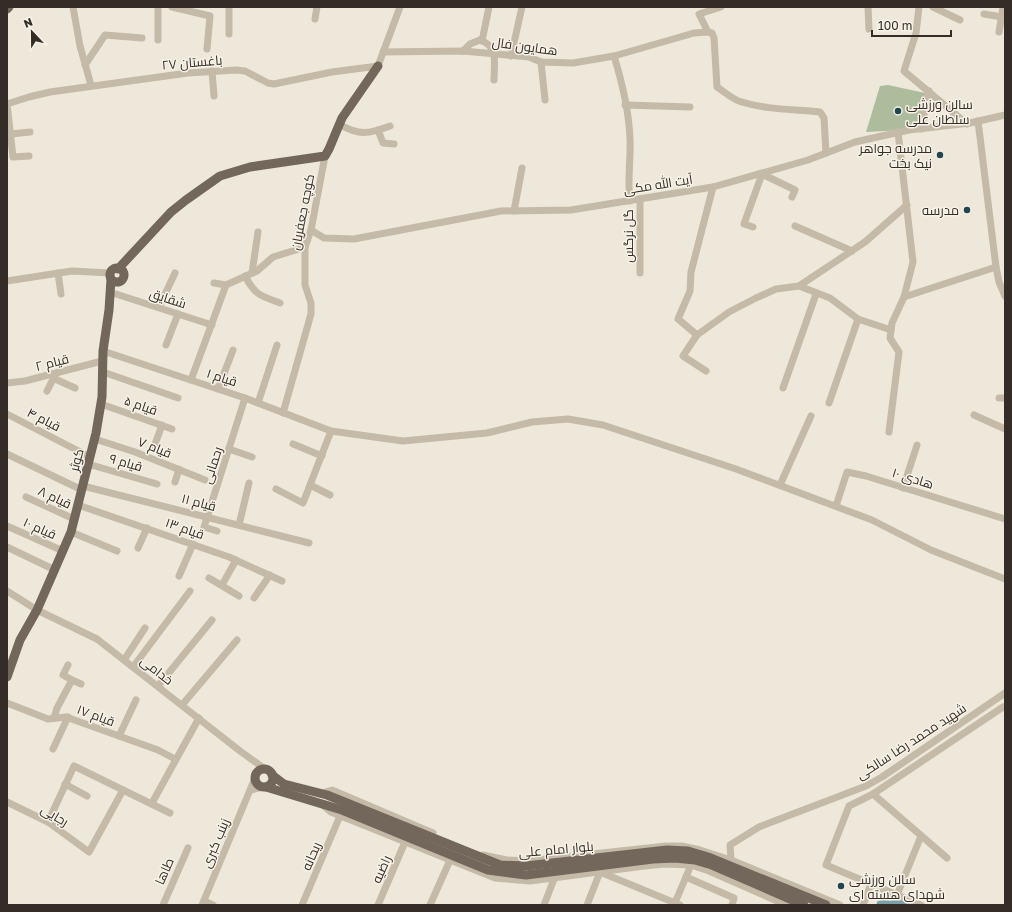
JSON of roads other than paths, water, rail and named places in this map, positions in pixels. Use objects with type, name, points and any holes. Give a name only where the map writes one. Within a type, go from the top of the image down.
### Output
[{"type":"main road","points":[[109,310],[117,275],[134,252],[182,203],[225,174],[250,167],[325,156],[329,150],[339,124],[378,66]]},
{"type":"main road","points":[[109,310],[116,294],[117,275]]},
{"type":"main road","name":"کوثر","points":[[7,677],[20,640],[37,610],[71,532],[95,439],[101,404],[103,372],[102,351],[109,310]]},
{"type":"main road","points":[[259,770],[269,772],[270,784],[265,787],[259,786],[255,776],[259,770]]},
{"type":"main road","name":"بلوار امام علی","points":[[269,772],[284,784],[320,797],[452,851],[500,865],[526,866],[556,871],[654,859],[675,858],[695,860],[804,905]]},
{"type":"main road","name":"بلوار امام علی","points":[[265,787],[320,797]]},
{"type":"main road","name":"بلوار امام علی","points":[[556,871],[667,850],[688,852],[708,857],[813,902],[826,905]]},
{"type":"street","points":[[72,7],[91,85]]},
{"type":"street","points":[[158,7],[158,40]]},
{"type":"street","points":[[173,7],[210,16],[207,49]]},
{"type":"street","points":[[228,34],[229,7]]},
{"type":"street","points":[[315,19],[318,7]]},
{"type":"street","points":[[378,66],[400,7]]},
{"type":"street","points":[[482,41],[489,7]]},
{"type":"street","points":[[696,7],[708,32],[712,33],[714,38],[717,87],[740,102],[774,109],[796,109],[820,112],[824,118],[826,153]]},
{"type":"street","points":[[699,14],[721,7]]},
{"type":"street","points":[[868,7],[869,29]]},
{"type":"street","points":[[918,7],[916,33],[904,70],[967,124]]},
{"type":"street","points":[[933,7],[960,20]]},
{"type":"street","points":[[999,32],[1003,7]]},
{"type":"street","points":[[511,56],[522,8]]},
{"type":"street","points":[[984,14],[1002,17]]},
{"type":"street","name":"همایون فال","points":[[383,52],[463,51],[529,57],[541,62],[573,63],[614,56],[694,33],[708,32]]},
{"type":"street","points":[[85,64],[105,35],[142,38]]},
{"type":"street","points":[[463,51],[476,41],[482,41],[490,44],[494,53],[494,80]]},
{"type":"street","points":[[614,56],[625,105],[630,139],[628,183],[630,201]]},
{"type":"street","points":[[541,62],[545,100]]},
{"type":"street","name":"باغستان ۲۷","points":[[7,104],[28,97],[91,85],[188,73],[241,70],[274,84],[332,72],[378,66]]},
{"type":"street","points":[[212,71],[214,96]]},
{"type":"street","points":[[921,128],[928,91]]},
{"type":"street","points":[[7,104],[13,157],[29,156]]},
{"type":"street","points":[[625,105],[690,107]]},
{"type":"street","name":"آیت الله مکی","points":[[311,230],[324,238],[354,239],[494,213],[514,211],[572,210],[630,201],[713,187],[762,174],[855,142],[898,132],[921,128],[967,124],[1005,115]]},
{"type":"street","points":[[978,122],[996,267],[999,282],[1005,296]]},
{"type":"street","points":[[339,124],[350,131],[357,132],[378,130],[390,126]]},
{"type":"street","points":[[378,130],[382,143],[394,144]]},
{"type":"street","points":[[11,134],[30,132]]},
{"type":"street","points":[[889,432],[899,352],[890,338],[891,330],[892,323],[904,297],[913,262],[898,132]]},
{"type":"street","name":"کوچه جعفریان","points":[[283,412],[311,314],[311,303],[305,285],[305,247],[311,230],[325,156]]},
{"type":"street","points":[[514,211],[522,168]]},
{"type":"street","points":[[753,227],[744,224],[762,174],[795,190],[792,198]]},
{"type":"street","points":[[696,335],[678,320],[690,291],[691,272],[713,187]]},
{"type":"street","name":"گل نرگس","points":[[640,199],[640,273]]},
{"type":"street","points":[[706,371],[683,356],[696,335],[730,312],[756,298],[776,289],[799,286],[865,242],[907,205]]},
{"type":"street","points":[[795,226],[852,251]]},
{"type":"street","points":[[258,232],[249,275],[252,289],[258,295],[280,303]]},
{"type":"street","points":[[214,283],[226,285],[249,275],[273,257],[305,247]]},
{"type":"street","points":[[904,297],[996,267]]},
{"type":"street","points":[[7,281],[72,271],[117,275]]},
{"type":"street","points":[[159,307],[175,272]]},
{"type":"street","points":[[58,273],[61,294]]},
{"type":"street","points":[[191,380],[226,285]]},
{"type":"street","points":[[799,286],[816,294],[830,298],[858,319],[891,330]]},
{"type":"street","name":"شقایق","points":[[116,294],[212,325]]},
{"type":"street","points":[[783,388],[816,294]]},
{"type":"street","points":[[166,345],[178,314]]},
{"type":"street","points":[[830,403],[858,319]]},
{"type":"street","points":[[258,403],[276,346]]},
{"type":"street","points":[[218,389],[233,350]]},
{"type":"street","name":"قیام ۱","points":[[102,351],[245,398],[331,431],[403,441],[467,436],[532,422],[568,419],[603,425],[736,469],[836,506],[872,520],[931,550],[1005,579]]},
{"type":"street","name":"قیام ۲","points":[[7,384],[54,376],[102,361]]},
{"type":"street","points":[[103,372],[178,398]]},
{"type":"street","points":[[47,391],[54,376],[75,388]]},
{"type":"street","name":"رحمانی","points":[[208,516],[245,398]]},
{"type":"street","name":"قیام ۵","points":[[101,404],[172,429]]},
{"type":"street","name":"قیام ۴","points":[[8,414],[89,460]]},
{"type":"street","points":[[974,415],[1005,428]]},
{"type":"street","points":[[780,485],[811,416]]},
{"type":"street","points":[[154,447],[162,425]]},
{"type":"street","points":[[276,489],[303,503],[331,431]]},
{"type":"street","name":"قیام ۷","points":[[95,439],[135,452],[205,480]]},
{"type":"street","points":[[293,444],[322,456]]},
{"type":"street","points":[[903,488],[917,445]]},
{"type":"street","points":[[229,449],[252,457]]},
{"type":"street","name":"قیام ۱۱","points":[[7,454],[82,488],[208,516],[309,543]]},
{"type":"street","name":"قیام ۹","points":[[89,460],[157,484]]},
{"type":"street","points":[[175,482],[179,469]]},
{"type":"street","name":"هادی ۱۰","points":[[836,506],[847,472],[1005,519]]},
{"type":"street","points":[[239,525],[249,483]]},
{"type":"street","points":[[310,485],[330,494]]},
{"type":"street","name":"قیام ۸","points":[[26,497],[74,519]]},
{"type":"street","name":"قیام ۱۳","points":[[78,505],[236,560],[282,581]]},
{"type":"street","points":[[208,516],[204,527],[217,532]]},
{"type":"street","name":"قیام ۱۰","points":[[7,526],[63,552]]},
{"type":"street","points":[[138,548],[147,528]]},
{"type":"street","points":[[71,532],[118,551]]},
{"type":"street","points":[[179,576],[193,544]]},
{"type":"street","points":[[7,547],[54,570]]},
{"type":"street","points":[[222,585],[236,560]]},
{"type":"street","points":[[254,598],[270,575]]},
{"type":"street","points":[[209,578],[239,596]]},
{"type":"street","name":"خدامی","points":[[7,591],[37,610],[97,639],[254,762],[269,772]]},
{"type":"street","points":[[133,667],[190,591]]},
{"type":"street","points":[[158,686],[212,620]]},
{"type":"street","points":[[124,660],[145,628]]},
{"type":"street","points":[[182,705],[237,640]]},
{"type":"street","points":[[68,665],[63,675],[81,684]]},
{"type":"street","points":[[54,718],[60,702],[72,680]]},
{"type":"street","name":"شهید محمد رضا سالکی","points":[[731,860],[730,844],[759,827],[866,786],[882,777],[1005,693]]},
{"type":"street","points":[[119,736],[136,700]]},
{"type":"street","name":"قیام ۱۷","points":[[7,703],[48,719],[68,717],[158,750],[176,759]]},
{"type":"street","points":[[921,905],[826,865],[849,806],[872,794],[1003,707]]},
{"type":"street","points":[[54,749],[68,717]]},
{"type":"street","points":[[152,803],[199,718]]},
{"type":"street","points":[[254,762],[255,776]]},
{"type":"street","points":[[48,822],[74,766],[170,813]]},
{"type":"street","name":"زینب کبری","points":[[203,903],[251,790],[255,776]]},
{"type":"street","points":[[65,784],[87,796]]},
{"type":"street","points":[[251,790],[265,787]]},
{"type":"street","name":"رجایی","points":[[7,802],[48,822],[88,852],[123,790]]},
{"type":"street","points":[[872,794],[946,858]]},
{"type":"street","points":[[320,797],[331,812],[405,842],[452,851],[482,854],[507,860],[528,861],[666,846],[682,846],[731,860],[840,905]]},
{"type":"street","name":"ریحانه","points":[[302,905],[340,816]]},
{"type":"street","points":[[897,895],[922,836]]},
{"type":"street","name":"راضیه","points":[[378,905],[405,842]]},
{"type":"street","name":"طاها","points":[[162,905],[188,848]]},
{"type":"street","points":[[452,851],[495,878],[530,881],[556,871],[600,872],[665,864],[691,865],[709,871],[786,905]]},
{"type":"street","points":[[430,905],[452,851]]},
{"type":"street","points":[[600,872],[677,904],[691,865]]},
{"type":"street","points":[[544,905],[556,871]]},
{"type":"street","points":[[587,905],[600,872]]},
{"type":"street","points":[[686,878],[734,898],[732,905]]},
{"type":"street","points":[[863,905],[871,884]]},
{"type":"street","points":[[203,903],[213,905]]},
{"type":"water","points":[[882,891],[917,905],[876,905]]},
{"type":"place","name":"سالن ورزشی سلطان علی","points":[[898,111]]},
{"type":"place","name":"مدرسه جواهر نیک بخت","points":[[940,155]]},
{"type":"place","name":"مدرسه","points":[[967,210]]},
{"type":"place","name":"سالن ورزشی شهدای هسته ای","points":[[841,886]]}]
